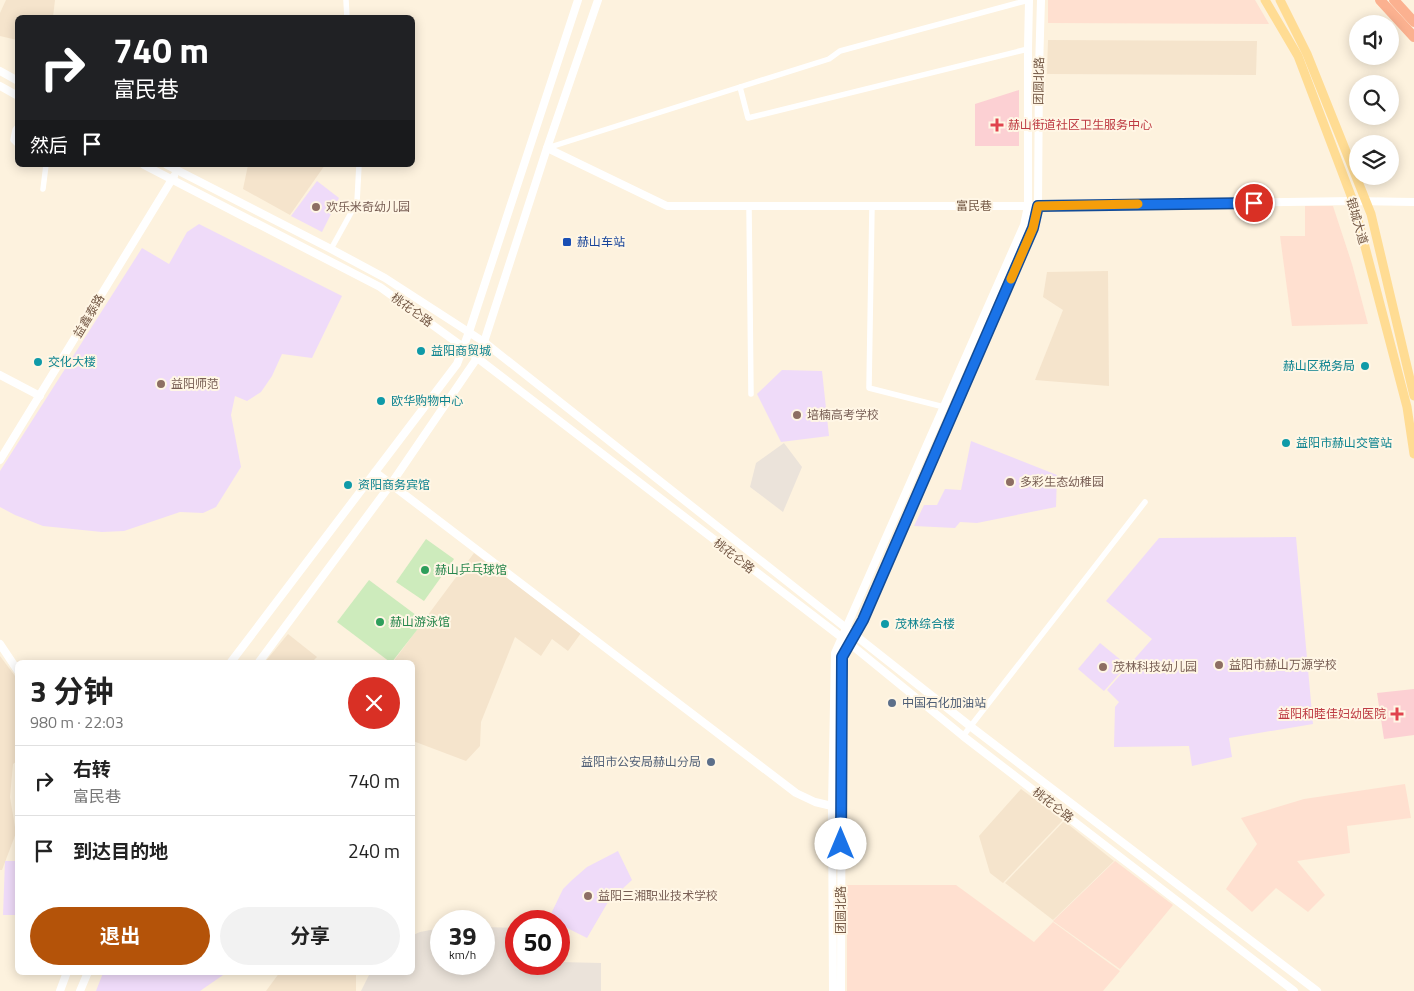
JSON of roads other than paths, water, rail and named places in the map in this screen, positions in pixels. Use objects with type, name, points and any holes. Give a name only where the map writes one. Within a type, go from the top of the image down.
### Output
[{"type":"highway","points":[[1380,0],[1414,37]]},
{"type":"highway","points":[[1394,0],[1414,22]]},
{"type":"main road","points":[[233,660],[456,364],[469,332],[578,0]]},
{"type":"main road","points":[[260,660],[391,484],[477,358],[484,342],[547,148],[598,0]]},
{"type":"main road","name":"团圆北路","points":[[833,991],[832,806],[835,653],[1024,225],[1028,206],[1029,0]]},
{"type":"main road","name":"团圆北路","points":[[841,991],[842,657],[863,620],[1033,228],[1038,206],[1040,0]]},
{"type":"main road","name":"银城大道","points":[[1265,0],[1298,56],[1352,201],[1407,407],[1414,454]]},
{"type":"main road","name":"银城大道","points":[[1280,0],[1307,54],[1371,214],[1414,396]]},
{"type":"main road","points":[[0,72],[15,80]]},
{"type":"main road","points":[[0,86],[15,94]]},
{"type":"main road","name":"富民巷","points":[[547,148],[667,206],[1038,206],[1352,201],[1414,202]]},
{"type":"main road","name":"桃花仑路","points":[[148,167],[380,287],[463,347],[840,638],[849,643],[963,736],[1294,991]]},
{"type":"main road","name":"桃花仑路","points":[[171,167],[385,278],[484,342],[970,726],[1317,991]]},
{"type":"main road","name":"益鑫泰路","points":[[0,460],[177,170]]},
{"type":"main road","points":[[0,375],[40,396]]},
{"type":"main road","points":[[375,472],[796,793],[815,802],[841,807]]},
{"type":"main road","points":[[0,644],[15,666]]},
{"type":"main road","points":[[60,991],[66,975]]},
{"type":"main road","points":[[80,991],[87,975]]},
{"type":"street","points":[[346,0],[347,15]]},
{"type":"street","points":[[547,148],[830,59],[840,51],[1029,0]]},
{"type":"street","points":[[740,87],[748,118],[1028,49]]},
{"type":"street","points":[[15,130],[13,140],[15,142]]},
{"type":"street","points":[[42,189],[46,167]]},
{"type":"street","points":[[331,249],[357,202],[359,167]]},
{"type":"street","points":[[872,206],[869,388],[944,406]]},
{"type":"street","points":[[749,207],[751,394]]},
{"type":"street","points":[[963,736],[1144,502]]},
{"type":"place","name":"赫山街道社区卫生服务中心","points":[[997,125]]},
{"type":"place","name":"欢乐米奇幼儿园","points":[[316,207]]},
{"type":"place","name":"赫山车站","points":[[567,242]]},
{"type":"place","name":"益阳商贸城","points":[[421,351]]},
{"type":"place","name":"交化大楼","points":[[38,362]]},
{"type":"place","name":"赫山区税务局","points":[[1365,366]]},
{"type":"place","name":"益阳师范","points":[[161,384]]},
{"type":"place","name":"欧华购物中心","points":[[381,401]]},
{"type":"place","name":"培楠高考学校","points":[[797,415]]},
{"type":"place","name":"益阳市赫山交管站","points":[[1286,443]]},
{"type":"place","name":"多彩生态幼稚园","points":[[1010,482]]},
{"type":"place","name":"资阳商务宾馆","points":[[348,485]]},
{"type":"place","name":"赫山乒乓球馆","points":[[425,570]]},
{"type":"place","name":"赫山游泳馆","points":[[380,622]]},
{"type":"place","name":"茂林综合楼","points":[[885,624]]},
{"type":"place","name":"益阳市赫山万源学校","points":[[1219,665]]},
{"type":"place","name":"茂林科技幼儿园","points":[[1103,667]]},
{"type":"place","name":"中国石化加油站","points":[[892,703]]},
{"type":"place","name":"益阳和睦佳妇幼医院","points":[[1397,714]]},
{"type":"place","name":"益阳市公安局赫山分局","points":[[711,762]]},
{"type":"place","name":"益阳三湘职业技术学校","points":[[588,896]]}]
